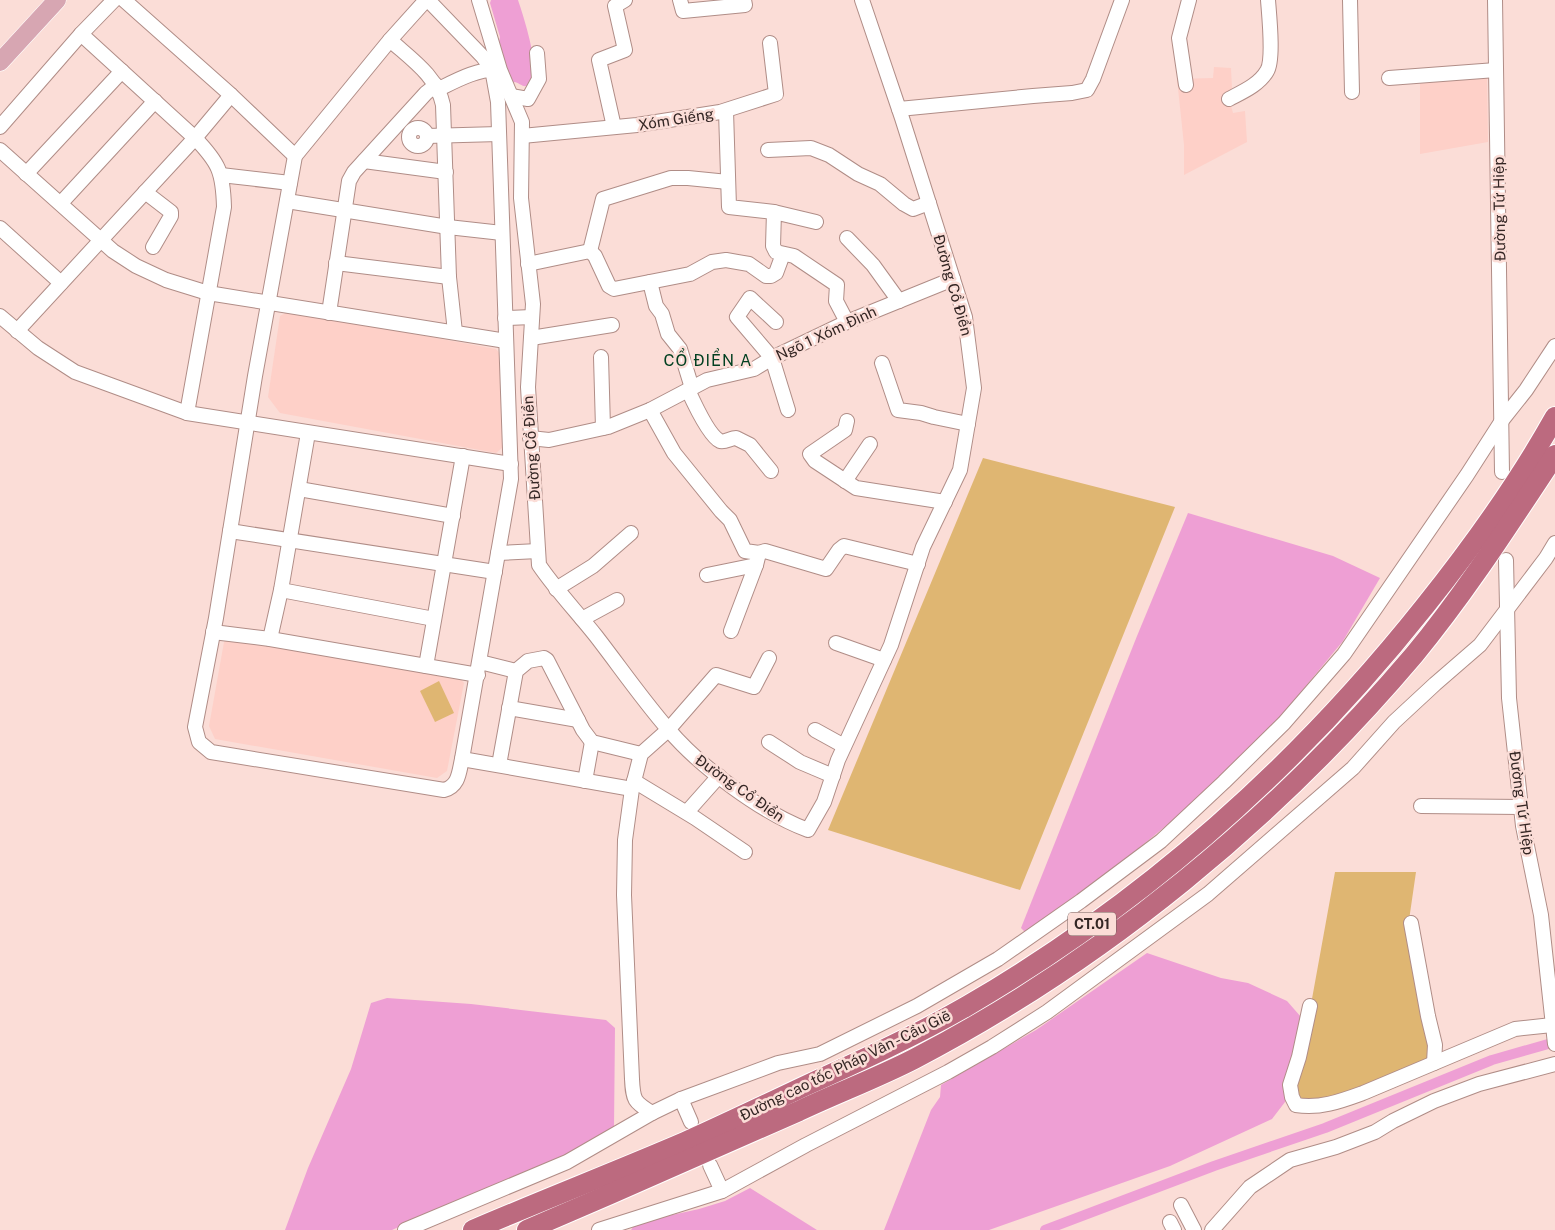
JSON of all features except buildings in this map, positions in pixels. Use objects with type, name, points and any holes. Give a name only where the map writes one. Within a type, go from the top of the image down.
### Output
[{"type":"highway","name":"Đường cao tốc Pháp Vân - Cầu Giẽ","points":[[473,1230],[685,1141],[904,1041],[967,1006],[1042,960],[1152,880],[1211,832],[1294,754],[1342,704],[1392,647],[1444,582],[1492,516],[1555,417]]},
{"type":"highway","name":"Đường cao tốc Pháp Vân - Cầu Giẽ","points":[[527,1230],[690,1160],[912,1060],[977,1024],[1049,979],[1146,910],[1264,811],[1332,744],[1415,654],[1485,561],[1555,456]]},
{"type":"main road","points":[[0,46],[42,0]]},
{"type":"main road","points":[[0,62],[57,0]]},
{"type":"street","points":[[0,127],[81,34],[114,0]]},
{"type":"street","points":[[124,0],[295,156]]},
{"type":"street","points":[[427,0],[496,70],[511,464],[511,479],[462,759],[458,778],[454,785],[444,790],[211,752],[199,742],[195,727],[295,156],[390,40],[427,0]]},
{"type":"street","points":[[614,127],[599,60],[626,50],[614,6],[625,0]]},
{"type":"street","points":[[680,0],[683,11],[745,5],[744,0]]},
{"type":"street","name":"Đường Cổ Điển","points":[[482,2],[496,70],[511,96],[522,122],[522,198],[532,304],[528,387],[539,565],[668,730],[695,758],[744,794],[790,823],[808,830],[824,802],[844,746],[891,645],[923,548],[960,470],[974,388],[964,317],[899,109],[862,0]]},
{"type":"street","points":[[899,109],[1023,96],[1072,93],[1086,90],[1094,79],[1122,0]]},
{"type":"street","points":[[1186,85],[1180,38],[1188,0]]},
{"type":"street","points":[[1229,100],[1251,88],[1268,70],[1271,44],[1268,0]]},
{"type":"street","points":[[1350,0],[1352,92]]},
{"type":"street","name":"Đường Tứ Hiệp","points":[[1495,0],[1503,419],[1502,472]]},
{"type":"street","points":[[81,34],[195,138],[210,154],[224,184],[224,207],[187,413]]},
{"type":"street","points":[[390,40],[433,80],[443,105],[449,277],[455,332]]},
{"type":"street","name":"Xóm Giếng","points":[[522,136],[637,125],[726,111],[776,94],[770,43]]},
{"type":"street","points":[[511,96],[528,99],[539,79],[537,53]]},
{"type":"street","points":[[329,313],[349,181],[354,172],[400,121],[437,87],[461,78],[496,70]]},
{"type":"street","points":[[1389,78],[1496,70]]},
{"type":"street","points":[[26,174],[122,71]]},
{"type":"street","points":[[17,331],[195,138],[230,95]]},
{"type":"street","points":[[61,204],[155,102]]},
{"type":"street","points":[[726,111],[729,207],[774,212],[816,222]]},
{"type":"street","points":[[400,121],[411,131]]},
{"type":"street","points":[[411,131],[419,128],[427,136]]},
{"type":"street","points":[[411,131],[410,140],[416,146]]},
{"type":"street","points":[[427,136],[499,134]]},
{"type":"street","points":[[416,146],[422,145],[427,136]]},
{"type":"street","points":[[411,167],[416,146]]},
{"type":"street","points":[[768,150],[811,148],[829,155],[858,174],[880,184],[904,204],[913,208],[929,204]]},
{"type":"street","points":[[0,150],[113,251],[136,266],[166,280],[208,293],[506,341]]},
{"type":"street","points":[[364,161],[446,172]]},
{"type":"street","points":[[220,175],[290,183]]},
{"type":"street","points":[[590,251],[603,199],[671,178],[728,182]]},
{"type":"street","points":[[145,192],[171,212],[171,216],[152,247]]},
{"type":"street","points":[[287,201],[448,227],[502,233]]},
{"type":"street","points":[[590,251],[595,256],[609,286],[614,289],[690,274],[712,262],[726,260],[749,264],[766,276],[771,276],[776,273],[783,254],[776,252],[773,246],[774,212]]},
{"type":"street","points":[[0,228],[61,283]]},
{"type":"street","points":[[847,238],[874,265],[899,301]]},
{"type":"street","points":[[528,264],[590,251]]},
{"type":"street","name":"Ngõ 1 Xóm Đình","points":[[783,254],[794,256],[837,285],[836,301],[847,322]]},
{"type":"street","points":[[336,263],[449,277]]},
{"type":"street","name":"Ngõ 1 Xóm Đình","points":[[530,438],[549,440],[603,428],[650,410],[707,380],[754,369],[772,358],[847,322],[953,279]]},
{"type":"street","points":[[650,282],[656,306],[662,314],[668,334],[680,350],[696,409],[720,441],[724,442],[736,438],[746,442],[771,470]]},
{"type":"street","name":"Ngõ 1 Xóm Đình","points":[[776,322],[750,298],[737,317],[772,358],[788,410]]},
{"type":"street","points":[[0,316],[17,331],[75,372],[187,413],[511,464]]},
{"type":"street","points":[[505,318],[532,317]]},
{"type":"street","points":[[531,338],[612,325]]},
{"type":"street","points":[[405,1230],[567,1162],[680,1100],[778,1063],[820,1054],[917,1006],[998,959],[1081,901],[1161,841],[1284,723],[1344,654],[1467,475],[1503,419],[1526,390],[1555,346]]},
{"type":"street","points":[[601,357],[603,428]]},
{"type":"street","points":[[882,363],[898,410],[921,412],[934,417],[968,424]]},
{"type":"street","points":[[650,410],[674,453],[720,511],[730,520],[744,551],[758,559]]},
{"type":"street","points":[[847,421],[845,430],[810,454],[815,461],[856,488],[945,502]]},
{"type":"street","points":[[270,639],[281,590],[308,433]]},
{"type":"street","points":[[845,481],[870,444]]},
{"type":"street","points":[[426,666],[463,456]]},
{"type":"street","points":[[299,489],[453,516]]},
{"type":"street","points":[[230,531],[495,572]]},
{"type":"street","points":[[556,589],[593,566],[631,534]]},
{"type":"street","points":[[599,1230],[722,1191],[806,1145],[948,1072],[1047,1012],[1185,913],[1353,768],[1394,722],[1480,645],[1555,542]]},
{"type":"street","points":[[731,631],[758,559],[765,551],[826,570],[839,550],[844,546],[918,564]]},
{"type":"street","points":[[498,553],[538,551]]},
{"type":"street","points":[[707,574],[758,559]]},
{"type":"street","name":"Đường Tứ Hiệp","points":[[1506,560],[1509,698],[1523,826],[1540,915],[1554,1035]]},
{"type":"street","points":[[281,590],[434,619]]},
{"type":"street","points":[[582,619],[617,600]]},
{"type":"street","points":[[213,632],[270,639],[426,666],[516,671]]},
{"type":"street","points":[[836,643],[884,660]]},
{"type":"street","points":[[499,766],[516,671],[528,661],[544,658],[547,660],[578,720],[592,742],[585,780]]},
{"type":"street","points":[[652,1114],[640,1106],[633,1097],[624,895],[625,840],[633,785],[641,754],[668,730],[716,675],[754,687],[769,658]]},
{"type":"street","points":[[509,708],[578,720]]},
{"type":"street","points":[[815,730],[844,746]]},
{"type":"street","points":[[592,742],[641,754]]},
{"type":"street","points":[[769,742],[800,762],[833,776]]},
{"type":"street","points":[[462,759],[585,780],[633,785],[687,812],[746,852]]},
{"type":"street","points":[[687,812],[720,776]]},
{"type":"street","points":[[1421,806],[1521,807]]},
{"type":"street","points":[[1411,923],[1435,1045],[1434,1063]]},
{"type":"street","points":[[1310,1006],[1299,1057],[1290,1085],[1292,1097],[1296,1105],[1308,1107],[1342,1101],[1515,1029],[1554,1035]]},
{"type":"street","points":[[1212,1230],[1250,1187],[1290,1160],[1336,1147],[1375,1132],[1434,1101],[1479,1084],[1555,1064]]},
{"type":"street","points":[[680,1100],[691,1122]]},
{"type":"street","points":[[710,1165],[722,1191]]},
{"type":"street","points":[[1181,1205],[1194,1230]]},
{"type":"shaded area","points":[[491,0],[518,0],[528,31],[533,60],[534,73],[532,82],[526,86],[515,82],[512,83],[498,47],[500,37],[490,3]]},
{"type":"shaded area","points":[[1214,67],[1231,68],[1232,88],[1228,95],[1233,113],[1245,111],[1247,142],[1184,175],[1184,145],[1177,79],[1213,78]]},
{"type":"shaded area","points":[[1487,73],[1488,142],[1420,154],[1420,78]]},
{"type":"shaded area","points":[[289,311],[496,349],[500,354],[503,447],[496,453],[280,413],[268,397],[280,316]]},
{"type":"shaded area","points":[[983,458],[1175,507],[1020,890],[828,830]]},
{"type":"shaded area","points":[[1188,513],[1333,556],[1380,578],[1343,641],[1277,721],[1206,793],[1117,866],[1025,932],[1021,928]]},
{"type":"shaded area","points":[[230,637],[459,677],[464,683],[447,771],[437,778],[215,739],[209,726],[224,642]]},
{"type":"shaded area","points":[[439,681],[454,713],[435,722],[420,691]]},
{"type":"shaded area","points":[[1335,872],[1416,872],[1407,934],[1430,1042],[1429,1062],[1315,1104],[1298,1102],[1296,1087]]},
{"type":"shaded area","points":[[1147,953],[1221,978],[1248,983],[1287,1001],[1301,1017],[1285,1102],[1272,1119],[1170,1166],[989,1230],[884,1230],[931,1110],[940,1097],[941,1085],[1036,1030]]},
{"type":"shaded area","points":[[387,998],[471,1004],[606,1020],[615,1028],[614,1128],[560,1161],[452,1203],[392,1230],[285,1230],[308,1168],[351,1069],[371,1003]]},
{"type":"shaded area","points":[[750,1188],[817,1230],[631,1230],[636,1223],[699,1209],[725,1201]]},
{"type":"waterway","points":[[1045,1230],[1214,1166],[1325,1128],[1492,1060],[1555,1042]]},
{"type":"district","name":"CỔ ĐIỂN A","points":[[708,360]]}]
